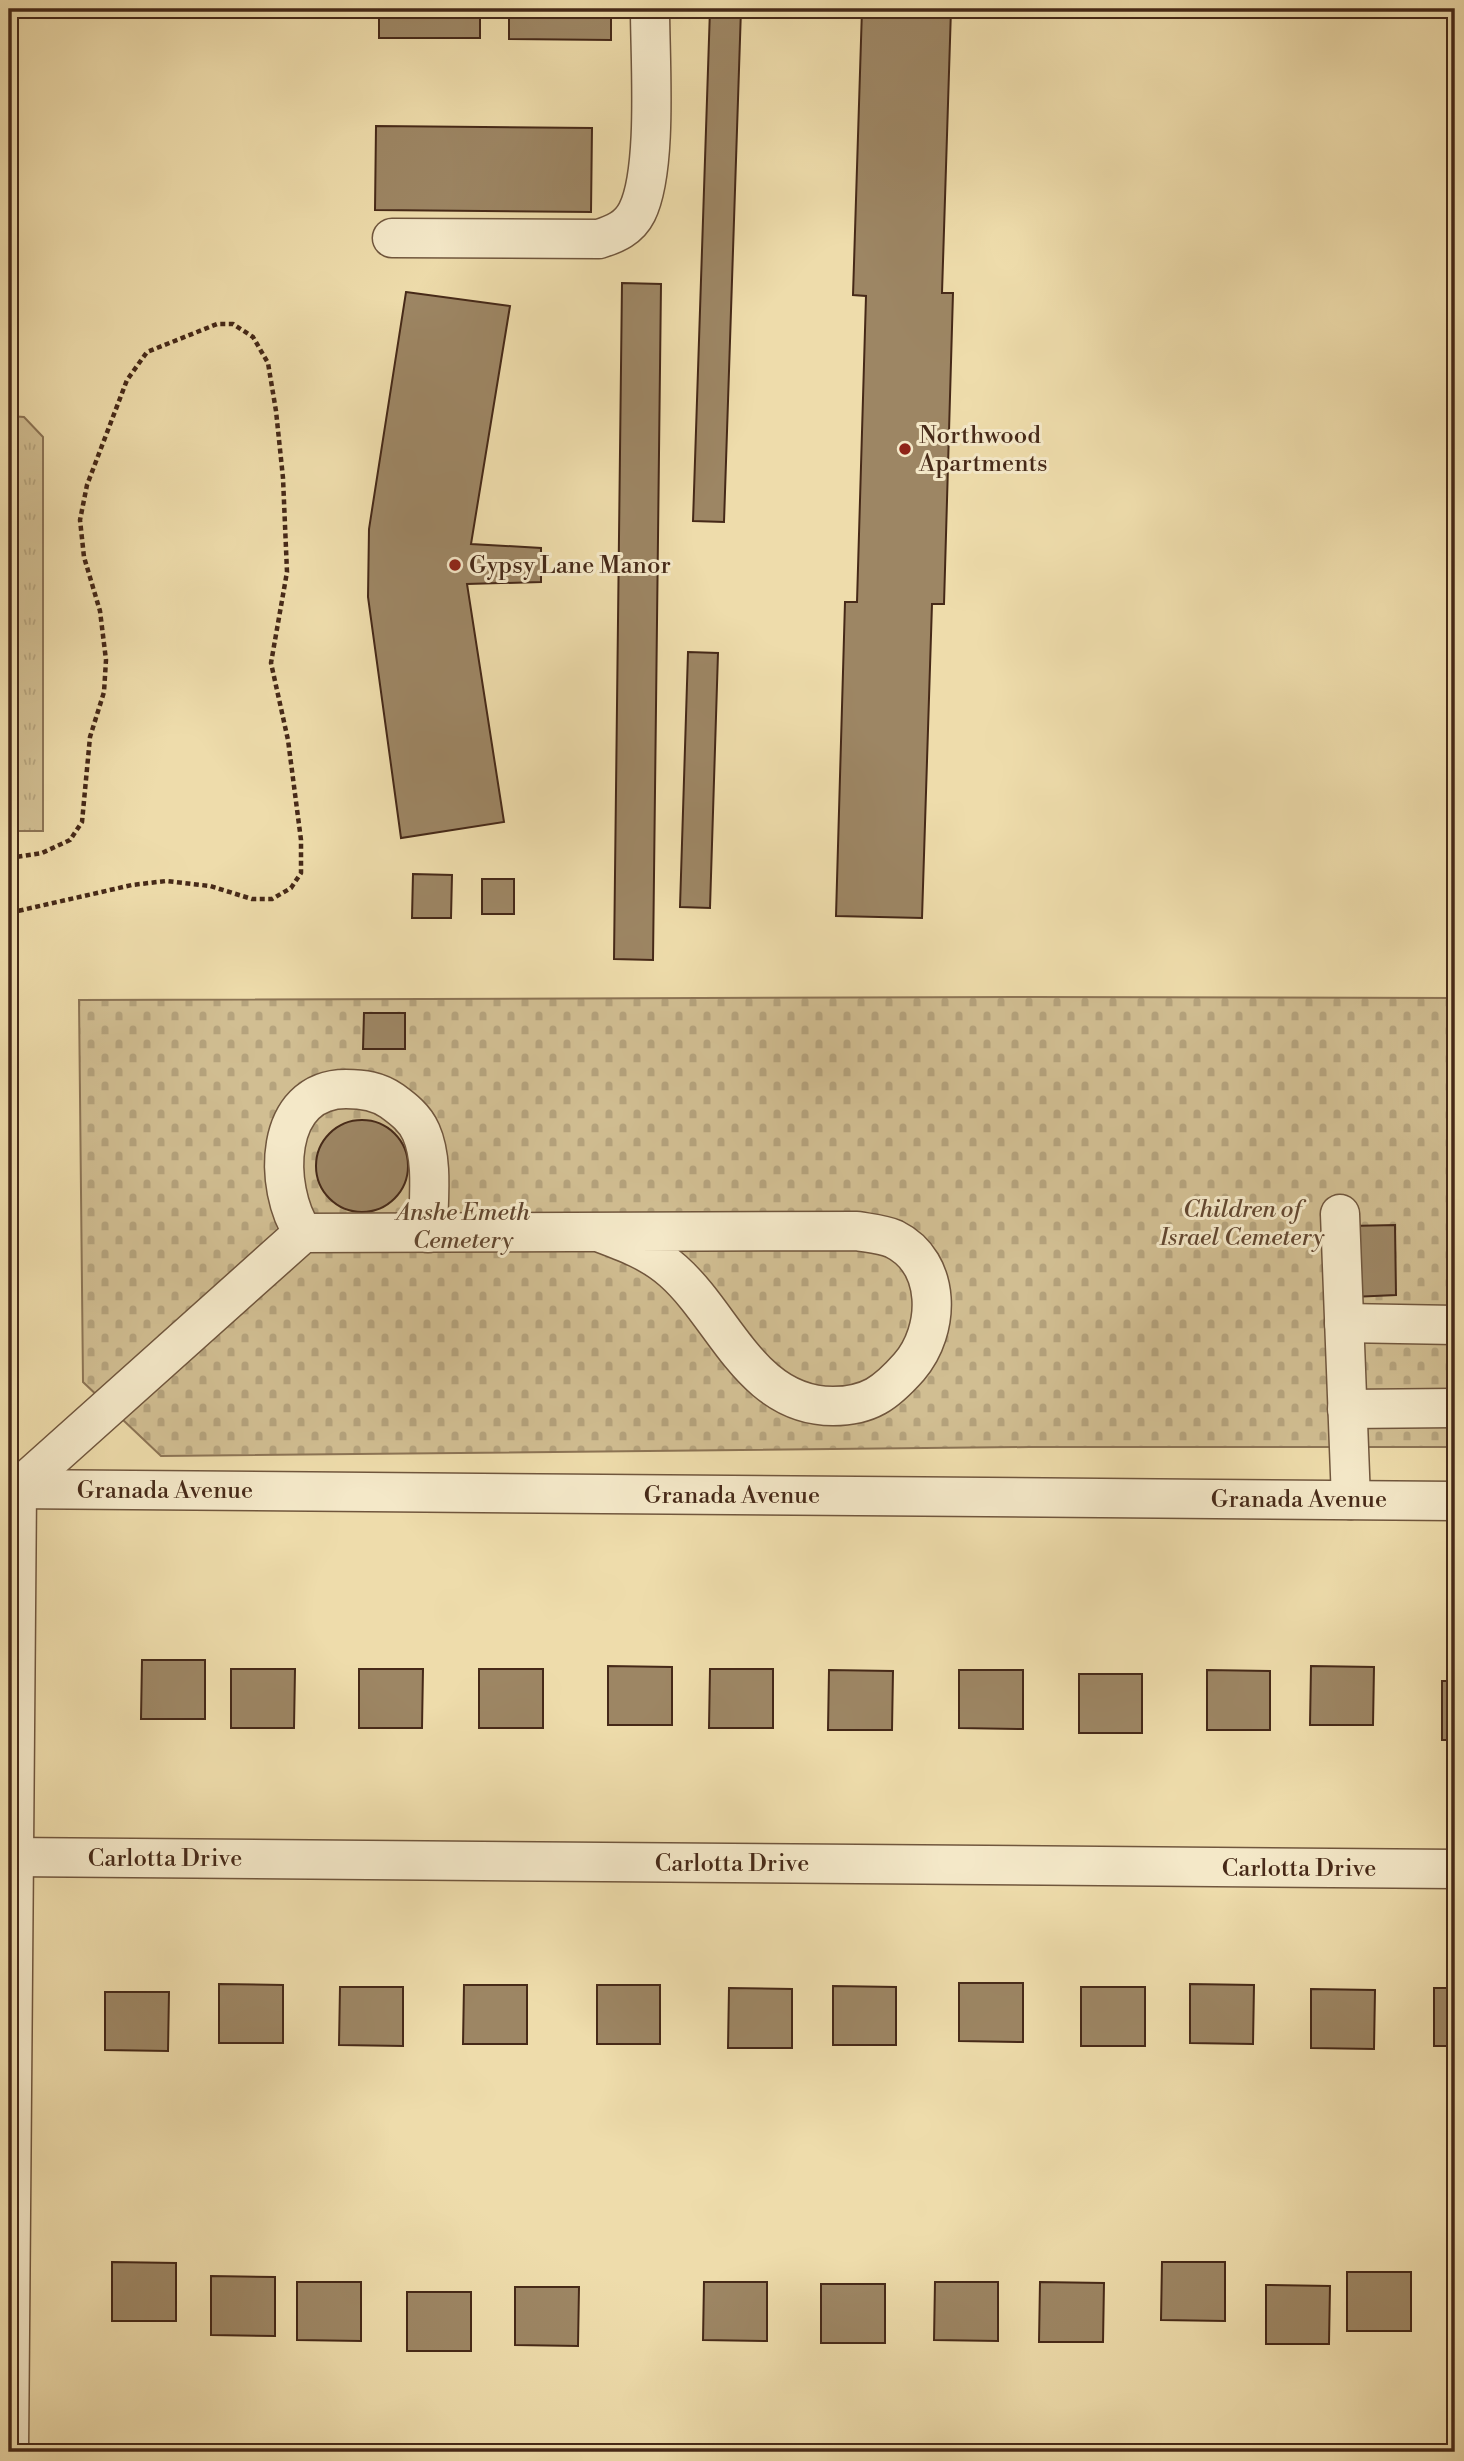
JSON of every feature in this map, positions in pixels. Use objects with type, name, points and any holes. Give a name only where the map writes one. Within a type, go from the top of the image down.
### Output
[{"type":"street","points":[[391,238],[599,239],[620,232],[636,215],[647,186],[650,9]]},
{"type":"street","points":[[303,1233],[288,1205],[284,1166],[287,1139],[296,1114],[314,1098],[340,1089],[363,1089],[385,1096],[408,1112],[421,1132],[428,1162],[428,1233]]},
{"type":"street","points":[[1340,1214],[1351,1500]]},
{"type":"street","points":[[9,2452],[13,1489],[303,1233],[857,1231],[894,1239],[923,1263],[931,1290],[930,1330],[912,1363],[884,1393],[852,1406],[813,1406],[773,1390],[674,1271],[636,1246],[598,1232]]},
{"type":"street","points":[[1345,1323],[1455,1325]]},
{"type":"street","points":[[1348,1409],[1455,1408]]},
{"type":"street","name":"Granada Avenue","points":[[13,1489],[1455,1501]]},
{"type":"street","name":"Carlotta Drive","points":[[11,1857],[1455,1869]]},
{"type":"path","points":[[9,858],[42,853],[70,840],[82,822],[90,737],[104,692],[106,660],[100,611],[84,557],[80,520],[87,485],[127,380],[147,352],[217,324],[233,324],[253,337],[268,363],[276,411],[283,478],[286,572],[271,663],[288,740],[301,840],[301,873],[291,888],[272,899],[252,899],[211,887],[166,881],[132,884],[9,913]]},
{"type":"green space","points":[[9,416],[24,417],[43,437],[43,831],[9,831]]},
{"type":"green space","name":"Anshe Emeth Cemetery","points":[[1455,998],[1455,1447],[1029,1447],[161,1456],[83,1382],[79,1000]]},
{"type":"building","points":[[379,9],[480,9],[480,38],[379,38]]},
{"type":"building","points":[[509,9],[611,9],[611,40],[509,39]]},
{"type":"building","points":[[710,9],[741,9],[724,522],[693,521]]},
{"type":"building","name":"Northwood Apartments","points":[[862,9],[951,9],[942,293],[953,293],[944,604],[932,604],[922,918],[836,916],[845,602],[857,602],[866,296],[853,295]]},
{"type":"building","points":[[376,126],[592,128],[591,212],[375,210]]},
{"type":"building","points":[[622,283],[661,284],[653,960],[614,959]]},
{"type":"building","name":"Gypsy Lane Manor","points":[[406,292],[510,306],[471,544],[541,548],[541,582],[467,584],[504,822],[401,838],[368,597],[369,529]]},
{"type":"building","points":[[688,652],[718,653],[710,908],[680,907]]},
{"type":"building","points":[[413,874],[452,875],[451,918],[412,918]]},
{"type":"building","points":[[482,879],[514,879],[514,914],[482,914]]},
{"type":"building","points":[[364,1013],[405,1013],[405,1049],[363,1049]]},
{"type":"building","points":[[362,1120],[379,1124],[394,1134],[404,1149],[408,1166],[404,1183],[394,1198],[379,1208],[362,1212],[345,1208],[330,1198],[320,1183],[316,1166],[320,1149],[330,1134],[345,1124]]},
{"type":"building","points":[[1395,1225],[1396,1295],[1352,1297],[1350,1226]]},
{"type":"building","points":[[142,1660],[205,1660],[205,1719],[141,1719]]},
{"type":"building","points":[[608,1666],[672,1667],[672,1725],[608,1725]]},
{"type":"building","points":[[1311,1666],[1374,1667],[1373,1725],[1310,1725]]},
{"type":"building","points":[[231,1669],[295,1669],[294,1728],[231,1728]]},
{"type":"building","points":[[359,1669],[423,1669],[422,1728],[359,1728]]},
{"type":"building","points":[[479,1669],[543,1669],[543,1728],[479,1728]]},
{"type":"building","points":[[710,1669],[773,1669],[773,1728],[709,1728]]},
{"type":"building","points":[[829,1670],[893,1671],[892,1730],[828,1730]]},
{"type":"building","points":[[959,1670],[1023,1670],[1023,1729],[959,1728]]},
{"type":"building","points":[[1207,1670],[1270,1671],[1270,1730],[1207,1730]]},
{"type":"building","points":[[1079,1674],[1142,1674],[1142,1733],[1079,1733]]},
{"type":"building","points":[[1442,1681],[1455,1681],[1455,1740],[1442,1740]]},
{"type":"building","points":[[959,1983],[1023,1983],[1023,2042],[959,2041]]},
{"type":"building","points":[[219,1984],[283,1985],[283,2043],[219,2043]]},
{"type":"building","points":[[1190,1984],[1254,1985],[1253,2044],[1190,2043]]},
{"type":"building","points":[[464,1985],[527,1985],[527,2044],[463,2044]]},
{"type":"building","points":[[597,1985],[660,1985],[660,2044],[597,2044]]},
{"type":"building","points":[[833,1986],[896,1987],[896,2045],[833,2045]]},
{"type":"building","points":[[340,1987],[403,1987],[403,2046],[339,2045]]},
{"type":"building","points":[[1081,1987],[1145,1987],[1145,2046],[1081,2046]]},
{"type":"building","points":[[729,1988],[792,1989],[792,2048],[728,2048]]},
{"type":"building","points":[[1434,1988],[1455,1988],[1455,2046],[1434,2046]]},
{"type":"building","points":[[1311,1989],[1375,1990],[1374,2049],[1311,2048]]},
{"type":"building","points":[[105,1992],[169,1992],[168,2051],[105,2050]]},
{"type":"building","points":[[112,2262],[176,2263],[176,2321],[112,2321]]},
{"type":"building","points":[[1162,2262],[1225,2262],[1225,2321],[1161,2320]]},
{"type":"building","points":[[1347,2272],[1411,2272],[1411,2331],[1347,2331]]},
{"type":"building","points":[[211,2276],[275,2277],[275,2336],[211,2335]]},
{"type":"building","points":[[297,2282],[361,2282],[361,2341],[297,2340]]},
{"type":"building","points":[[704,2282],[767,2282],[767,2341],[703,2340]]},
{"type":"building","points":[[935,2282],[998,2282],[998,2341],[934,2340]]},
{"type":"building","points":[[1040,2282],[1104,2283],[1103,2342],[1039,2342]]},
{"type":"building","points":[[821,2284],[885,2284],[885,2343],[821,2343]]},
{"type":"building","points":[[1266,2285],[1330,2286],[1329,2344],[1266,2344]]},
{"type":"building","points":[[515,2287],[579,2287],[578,2346],[515,2345]]},
{"type":"building","points":[[407,2292],[471,2292],[471,2351],[407,2351]]},
{"type":"place","name":"Northwood Apartments","points":[[905,449]]},
{"type":"place","name":"Gypsy Lane Manor","points":[[455,565]]},
{"type":"park label","name":"Children of Israel Cemetery","points":[[1242,1223]]}]
